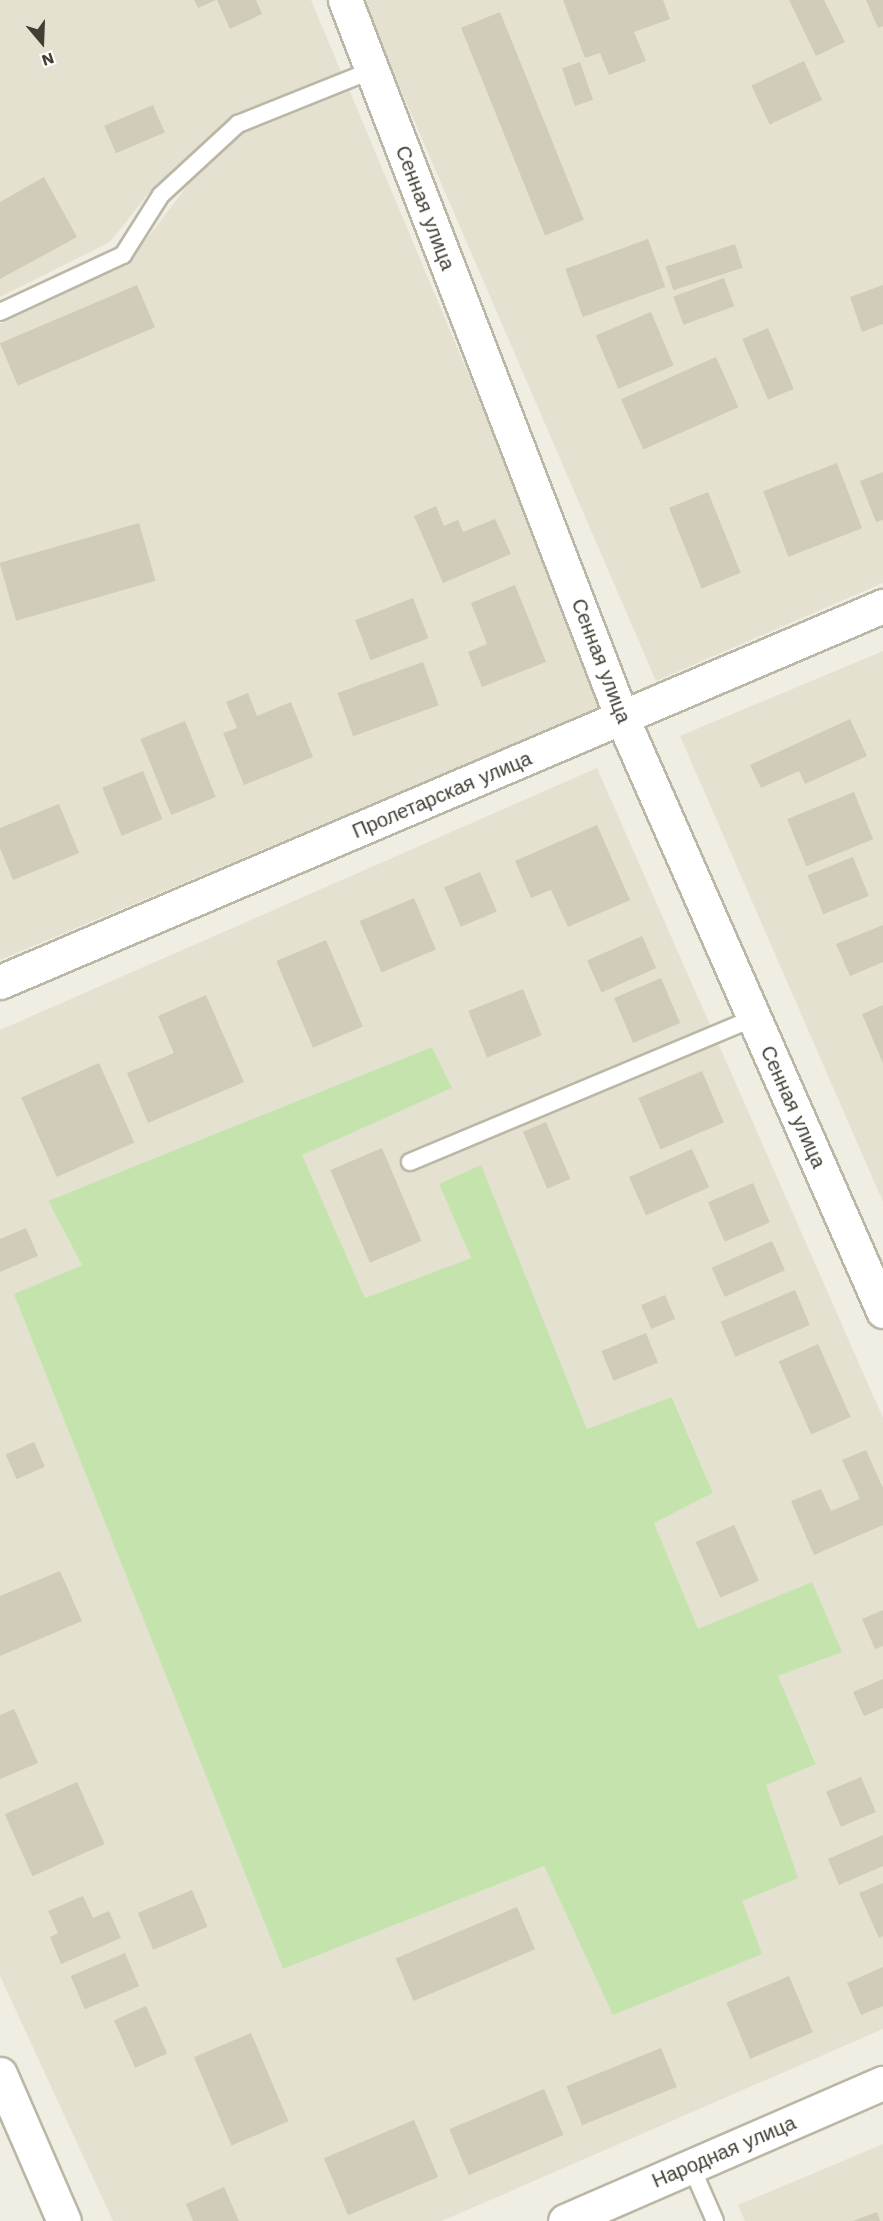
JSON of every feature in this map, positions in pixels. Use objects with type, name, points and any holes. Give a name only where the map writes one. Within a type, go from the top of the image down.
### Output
[{"type":"street","name":"Сенная улица","points":[[345,0],[622,718],[883,1311]]},
{"type":"street","name":"Пролетарская улица","points":[[0,982],[883,606]]},
{"type":"street","points":[[0,2074],[64,2221]]},
{"type":"street","name":"Народная улица","points":[[565,2221],[883,2083]]},
{"type":"lane","points":[[0,312],[123,255],[160,195],[238,124],[372,70]]},
{"type":"lane","points":[[410,1162],[754,1018]]},
{"type":"lane","points":[[691,2166],[715,2221]]},
{"type":"shaded area","points":[[0,0],[311,0],[342,74],[233,116],[148,194],[110,242],[0,297]]},
{"type":"shaded area","points":[[368,0],[883,0],[883,583],[656,681],[363,2]]},
{"type":"shaded area","points":[[348,87],[607,705],[0,960],[0,324],[129,262],[191,181],[239,132]]},
{"type":"shaded area","points":[[883,651],[883,1202],[680,736]]},
{"type":"shaded area","points":[[597,768],[883,1418],[883,2029],[442,2221],[113,2221],[0,1976],[0,1030]],"holes":[[[432,1047],[452,1088],[301,1155],[365,1298],[471,1258],[439,1184],[481,1166],[587,1429],[673,1398],[713,1493],[654,1523],[698,1630],[812,1582],[841,1652],[778,1676],[816,1763],[766,1785],[797,1877],[742,1901],[614,2015],[544,1866],[283,1969],[15,1294],[82,1265],[48,1201]]]},
{"type":"shaded area","points":[[883,2144],[883,2221],[745,2221],[738,2205]]},
{"type":"green space","points":[[432,1047],[452,1088],[302,1155],[365,1298],[471,1258],[439,1184],[481,1165],[587,1429],[672,1397],[713,1493],[654,1523],[698,1629],[812,1582],[842,1652],[778,1676],[816,1764],[766,1785],[798,1878],[742,1901],[762,1954],[613,2015],[544,1866],[283,1969],[14,1294],[82,1265],[48,1201]]},
{"type":"building","points":[[194,0],[216,0],[198,8]]},
{"type":"building","points":[[217,0],[256,0],[262,14],[230,29]]},
{"type":"building","points":[[563,0],[663,0],[670,19],[634,32],[646,61],[609,75],[600,53],[585,58]]},
{"type":"building","points":[[789,0],[824,0],[845,42],[816,56]]},
{"type":"building","points":[[866,0],[883,0],[883,26],[878,28]]},
{"type":"building","points":[[500,12],[584,220],[545,235],[461,28]]},
{"type":"building","points":[[804,61],[822,100],[770,124],[751,86]]},
{"type":"building","points":[[580,62],[593,100],[575,106],[562,68]]},
{"type":"building","points":[[153,105],[165,133],[116,153],[104,126]]},
{"type":"building","points":[[44,177],[77,237],[0,279],[0,202]]},
{"type":"building","points":[[648,239],[665,287],[583,317],[565,269]]},
{"type":"building","points":[[735,244],[743,268],[673,290],[666,267]]},
{"type":"building","points":[[724,278],[734,306],[684,325],[673,296]]},
{"type":"building","points":[[137,285],[155,327],[18,386],[0,343]]},
{"type":"building","points":[[883,285],[883,324],[862,332],[850,297]]},
{"type":"building","points":[[651,312],[674,365],[618,389],[596,335]]},
{"type":"building","points":[[768,328],[794,389],[768,400],[742,339]]},
{"type":"building","points":[[716,357],[738,407],[643,450],[621,399]]},
{"type":"building","points":[[837,463],[862,528],[788,557],[763,491]]},
{"type":"building","points":[[883,472],[883,520],[876,522],[860,481]]},
{"type":"building","points":[[708,492],[741,573],[702,588],[669,508]]},
{"type":"building","points":[[436,506],[444,526],[458,520],[463,532],[495,519],[511,554],[443,583],[414,516]]},
{"type":"building","points":[[139,523],[156,581],[16,621],[0,563]]},
{"type":"building","points":[[515,585],[546,662],[482,687],[468,652],[487,644],[471,603]]},
{"type":"building","points":[[413,598],[428,638],[371,660],[355,620]]},
{"type":"building","points":[[423,662],[439,705],[353,736],[337,693]]},
{"type":"building","points":[[248,693],[257,716],[291,702],[313,757],[244,785],[223,733],[237,728],[226,702]]},
{"type":"building","points":[[850,719],[867,756],[805,784],[799,771],[761,788],[750,765]]},
{"type":"building","points":[[185,721],[216,797],[171,815],[140,739]]},
{"type":"building","points":[[143,771],[162,819],[122,836],[102,787]]},
{"type":"building","points":[[854,792],[873,839],[806,866],[787,819]]},
{"type":"building","points":[[59,804],[79,853],[13,880],[0,848],[0,828]]},
{"type":"building","points":[[597,825],[630,900],[568,927],[551,890],[531,898],[515,861]]},
{"type":"building","points":[[853,857],[869,896],[823,914],[808,875]]},
{"type":"building","points":[[480,872],[497,912],[461,927],[444,887]]},
{"type":"building","points":[[414,898],[436,950],[382,973],[360,921]]},
{"type":"building","points":[[883,925],[883,962],[850,976],[836,944]]},
{"type":"building","points":[[642,936],[656,968],[601,992],[587,960]]},
{"type":"building","points":[[326,940],[363,1027],[313,1048],[276,961]]},
{"type":"building","points":[[661,978],[680,1023],[633,1043],[614,998]]},
{"type":"building","points":[[523,989],[542,1035],[487,1057],[468,1011]]},
{"type":"building","points":[[206,995],[244,1082],[148,1123],[127,1073],[174,1053],[158,1016]]},
{"type":"building","points":[[883,1005],[883,1063],[862,1014]]},
{"type":"building","points":[[99,1063],[134,1142],[57,1177],[21,1098]]},
{"type":"building","points":[[702,1071],[724,1123],[660,1150],[638,1098]]},
{"type":"building","points":[[546,1122],[570,1179],[547,1189],[523,1132]]},
{"type":"building","points":[[382,1148],[421,1241],[370,1263],[330,1170]]},
{"type":"building","points":[[692,1149],[709,1187],[646,1215],[629,1177]]},
{"type":"building","points":[[753,1183],[770,1223],[725,1242],[708,1202]]},
{"type":"building","points":[[26,1228],[38,1256],[0,1272],[0,1239]]},
{"type":"building","points":[[772,1241],[785,1270],[725,1297],[712,1268]]},
{"type":"building","points":[[795,1290],[810,1325],[735,1357],[720,1322]]},
{"type":"building","points":[[665,1295],[675,1319],[651,1329],[641,1305]]},
{"type":"building","points":[[646,1333],[658,1363],[613,1381],[601,1351]]},
{"type":"building","points":[[818,1344],[851,1417],[811,1435],[779,1361]]},
{"type":"building","points":[[34,1442],[45,1467],[17,1479],[6,1455]]},
{"type":"building","points":[[866,1450],[883,1488],[883,1525],[814,1555],[791,1501],[821,1489],[831,1511],[860,1499],[842,1460]]},
{"type":"building","points":[[734,1525],[759,1581],[720,1598],[696,1542]]},
{"type":"building","points":[[60,1571],[82,1621],[0,1656],[0,1596]]},
{"type":"building","points":[[883,1610],[883,1646],[875,1649],[862,1619]]},
{"type":"building","points":[[883,1679],[883,1708],[864,1716],[853,1692]]},
{"type":"building","points":[[14,1709],[38,1763],[0,1779],[0,1715]]},
{"type":"building","points":[[861,1777],[876,1812],[841,1827],[826,1792]]},
{"type":"building","points":[[77,1782],[105,1844],[32,1876],[5,1814]]},
{"type":"building","points":[[883,1835],[883,1866],[839,1885],[828,1859]]},
{"type":"building","points":[[883,1883],[883,1936],[879,1938],[859,1893]]},
{"type":"building","points":[[192,1890],[208,1927],[153,1950],[138,1913]]},
{"type":"building","points":[[83,1896],[93,1918],[109,1911],[121,1938],[61,1964],[50,1937],[58,1933],[48,1911]]},
{"type":"building","points":[[517,1907],[535,1949],[413,2001],[395,1959]]},
{"type":"building","points":[[125,1953],[139,1986],[85,2009],[71,1976]]},
{"type":"building","points":[[883,1967],[883,2006],[861,2015],[847,1983]]},
{"type":"building","points":[[789,1976],[813,2032],[750,2059],[726,2003]]},
{"type":"building","points":[[146,2006],[167,2054],[135,2068],[114,2020]]},
{"type":"building","points":[[251,2033],[289,2121],[231,2146],[194,2057]]},
{"type":"building","points":[[661,2048],[677,2087],[582,2125],[566,2086]]},
{"type":"building","points":[[544,2089],[564,2135],[469,2175],[449,2129]]},
{"type":"building","points":[[414,2120],[438,2177],[348,2215],[324,2158]]},
{"type":"building","points":[[224,2187],[239,2221],[193,2221],[186,2204]]},
{"type":"building","points":[[877,2212],[880,2221],[853,2221]]}]
